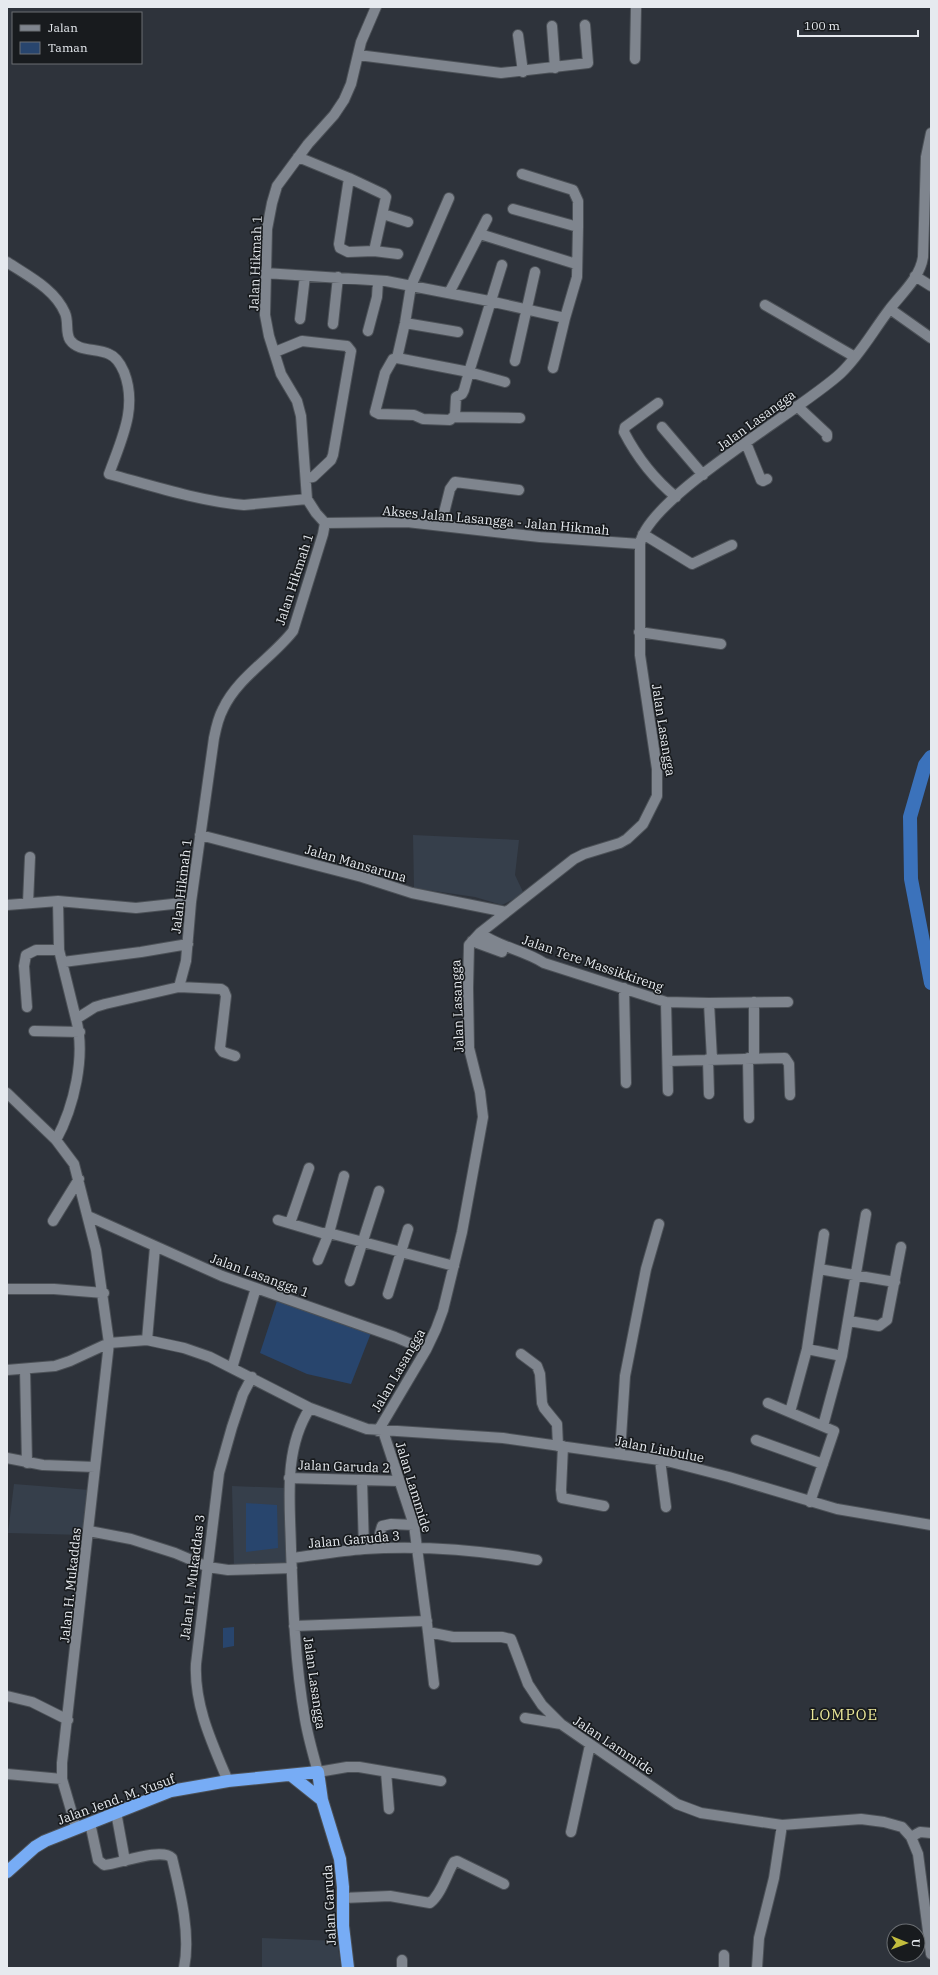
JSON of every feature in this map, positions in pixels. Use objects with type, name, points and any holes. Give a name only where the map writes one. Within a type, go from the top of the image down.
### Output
[{"type":"highway","name":"Jalan Jend. M. Yusuf","points":[[7,1872],[35,1847],[76,1827],[90,1823],[171,1791],[228,1781],[292,1776],[318,1772]]},
{"type":"highway","name":"Jalan Garuda","points":[[318,1772],[322,1800],[340,1859],[342,1926],[348,1968]]},
{"type":"highway","points":[[292,1776],[322,1800]]},
{"type":"street","name":"Jalan Hikmah 1","points":[[180,987],[188,944],[191,902],[214,738],[223,708],[242,681],[285,641],[293,631],[306,592],[325,523],[316,514],[307,498],[301,416],[297,401],[281,374],[265,315],[267,229],[272,203],[277,186],[298,157],[344,100],[351,84],[358,55],[376,7]]},
{"type":"street","points":[[635,59],[636,7]]},
{"type":"street","points":[[358,55],[501,73],[555,68],[588,63],[585,25]]},
{"type":"street","points":[[552,26],[555,68]]},
{"type":"street","points":[[518,35],[523,72]]},
{"type":"street","name":"Jalan Lasangga","points":[[381,1431],[426,1350],[443,1310],[474,1174],[482,1117],[482,1103],[469,1041],[468,951],[472,941],[506,912],[574,859],[584,854],[620,843],[627,839],[643,824],[657,796],[659,783],[642,672],[639,632],[640,544],[643,534],[659,513],[676,497],[746,442],[833,380],[855,357],[915,276],[927,247],[926,157],[931,133]]},
{"type":"street","points":[[298,157],[385,195],[386,199],[374,251]]},
{"type":"street","points":[[522,174],[573,190],[578,201],[577,277],[553,368]]},
{"type":"street","points":[[349,178],[339,244],[340,248],[348,252],[374,251],[398,254]]},
{"type":"street","points":[[397,358],[411,286],[449,198]]},
{"type":"street","points":[[513,209],[578,227]]},
{"type":"street","points":[[383,214],[408,222]]},
{"type":"street","points":[[449,294],[487,219]]},
{"type":"street","points":[[480,234],[576,264]]},
{"type":"street","points":[[7,262],[50,291],[60,302],[66,316],[70,340],[75,346],[110,354],[117,359],[123,369],[129,384],[131,399],[129,413],[109,474],[215,501],[234,504],[244,505],[307,498]]},
{"type":"street","points":[[454,417],[456,397],[462,394],[464,390],[489,301],[502,265]]},
{"type":"street","points":[[515,361],[535,272]]},
{"type":"street","points":[[265,273],[378,281],[489,301],[565,318]]},
{"type":"street","points":[[300,319],[305,276]]},
{"type":"street","points":[[915,276],[931,286]]},
{"type":"street","points":[[333,324],[338,277]]},
{"type":"street","points":[[368,331],[377,297],[378,281]]},
{"type":"street","points":[[764,305],[855,357]]},
{"type":"street","points":[[890,309],[931,338]]},
{"type":"street","points":[[405,323],[458,332]]},
{"type":"street","points":[[275,352],[302,341],[347,346],[351,350],[333,455],[331,460],[314,477],[306,478]]},
{"type":"street","points":[[505,382],[469,372],[397,358],[393,359],[387,366],[375,411],[376,413],[414,415],[423,419],[450,420],[454,417],[520,418]]},
{"type":"street","points":[[658,403],[625,427],[624,432],[644,465],[659,482],[676,497]]},
{"type":"street","points":[[797,406],[827,434],[827,437]]},
{"type":"street","points":[[662,427],[704,475]]},
{"type":"street","points":[[746,442],[762,481],[767,479]]},
{"type":"street","points":[[441,525],[450,489],[455,482],[520,490]]},
{"type":"street","name":"Akses Jalan Lasangga - Jalan Hikmah","points":[[325,523],[407,522],[540,537],[640,544]]},
{"type":"street","points":[[643,534],[692,564],[732,545]]},
{"type":"street","points":[[639,632],[721,644]]},
{"type":"street","name":"Jalan Mansaruna","points":[[200,835],[362,877],[412,893],[506,912]]},
{"type":"street","points":[[28,903],[30,857]]},
{"type":"street","points":[[56,1140],[70,1112],[79,1058],[80,1032],[59,950],[58,901]]},
{"type":"street","points":[[7,905],[58,901],[136,908],[191,902]]},
{"type":"street","name":"Jalan Tere Massikkireng","points":[[480,933],[496,943],[534,957],[544,963],[666,1002],[668,1090]]},
{"type":"street","points":[[472,941],[533,963],[544,963]]},
{"type":"street","points":[[63,962],[141,952],[188,944]]},
{"type":"street","points":[[27,1007],[24,966],[26,955],[36,950],[59,950]]},
{"type":"street","points":[[76,1020],[95,1007],[180,987],[221,990],[224,991],[226,996],[220,1048],[223,1052],[235,1056]]},
{"type":"street","points":[[624,988],[626,1083]]},
{"type":"street","points":[[666,1002],[788,1002]]},
{"type":"street","points":[[749,1118],[754,1002]]},
{"type":"street","points":[[709,1003],[709,1094]]},
{"type":"street","points":[[34,1031],[80,1032]]},
{"type":"street","points":[[668,1061],[781,1057],[788,1060],[790,1094]]},
{"type":"street","name":"Jalan H. Mukaddas","points":[[7,1093],[56,1140],[74,1164],[88,1216],[104,1293],[109,1343],[62,1779],[76,1827]]},
{"type":"street","points":[[290,1223],[309,1168]]},
{"type":"street","points":[[318,1260],[329,1233],[344,1176]]},
{"type":"street","points":[[53,1221],[79,1179]]},
{"type":"street","points":[[350,1281],[379,1191]]},
{"type":"street","points":[[824,1426],[842,1356],[849,1321],[866,1214]]},
{"type":"street","name":"Jalan Lasangga 1","points":[[88,1216],[195,1265],[395,1337],[426,1350]]},
{"type":"street","points":[[278,1220],[322,1233],[329,1233],[454,1266]]},
{"type":"street","points":[[620,1453],[625,1376],[646,1269],[659,1224]]},
{"type":"street","points":[[388,1294],[408,1229]]},
{"type":"street","points":[[790,1412],[807,1349],[824,1234]]},
{"type":"street","points":[[147,1340],[155,1247]]},
{"type":"street","points":[[849,1321],[879,1326],[886,1321],[901,1247]]},
{"type":"street","points":[[819,1269],[895,1282]]},
{"type":"street","points":[[232,1368],[256,1288]]},
{"type":"street","points":[[7,1289],[54,1289],[104,1293]]},
{"type":"street","name":"Jalan Liubulue","points":[[7,1370],[60,1364],[109,1343],[147,1340],[184,1348],[210,1357],[252,1377],[310,1408],[345,1422],[381,1431],[503,1438],[620,1453],[660,1460],[715,1473],[837,1509],[931,1524]]},
{"type":"street","points":[[807,1349],[842,1356]]},
{"type":"street","points":[[521,1354],[537,1366],[540,1374],[542,1403],[544,1408],[557,1424],[560,1446],[560,1490],[562,1498],[604,1506]]},
{"type":"street","points":[[25,1369],[27,1463]]},
{"type":"street","name":"Jalan H. Mukaddas 3","points":[[228,1781],[200,1707],[195,1681],[197,1642],[208,1567],[219,1473],[232,1427],[252,1377]]},
{"type":"street","points":[[768,1403],[834,1431],[810,1502]]},
{"type":"street","name":"Jalan Lasangga","points":[[310,1408],[302,1420],[294,1442],[289,1478],[294,1626],[305,1720],[318,1772]]},
{"type":"street","name":"Jalan Lammide","points":[[381,1431],[414,1525],[428,1632],[453,1637],[502,1637],[511,1639],[528,1684],[542,1705],[561,1724],[677,1804],[709,1814],[782,1825],[842,1820],[884,1822],[902,1827],[911,1837]]},
{"type":"street","points":[[756,1440],[823,1464]]},
{"type":"street","points":[[7,1458],[43,1465],[95,1466]]},
{"type":"street","points":[[660,1460],[666,1507]]},
{"type":"street","name":"Jalan Garuda 2","points":[[289,1478],[399,1481]]},
{"type":"street","points":[[362,1480],[364,1549]]},
{"type":"street","points":[[382,1548],[380,1532],[382,1526],[391,1524],[414,1525]]},
{"type":"street","name":"Jalan Garuda 3","points":[[89,1530],[131,1539],[175,1553],[208,1567],[228,1570],[243,1571],[364,1549],[382,1548],[476,1551],[537,1560]]},
{"type":"street","points":[[294,1626],[426,1621]]},
{"type":"street","points":[[428,1632],[434,1684]]},
{"type":"street","points":[[7,1696],[32,1702],[68,1720]]},
{"type":"street","points":[[525,1718],[561,1724]]},
{"type":"street","points":[[571,1832],[590,1745]]},
{"type":"street","points":[[318,1772],[348,1767],[441,1781]]},
{"type":"street","points":[[386,1772],[389,1809]]},
{"type":"street","points":[[7,1774],[62,1779]]},
{"type":"street","points":[[116,1812],[125,1861]]},
{"type":"street","points":[[90,1823],[99,1863],[104,1865],[148,1855],[165,1854],[172,1858],[182,1899],[186,1948],[184,1968]]},
{"type":"street","points":[[757,1968],[759,1938],[774,1878],[782,1825]]},
{"type":"street","points":[[931,1833],[920,1832],[911,1837],[918,1854],[931,1954]]},
{"type":"street","points":[[342,1898],[390,1896],[430,1903],[439,1892],[454,1862],[458,1861],[504,1884]]},
{"type":"street","points":[[724,1956],[724,1968]]},
{"type":"shaded area","points":[[413,835],[519,840],[515,875],[524,894],[502,905],[475,897],[414,888]]},
{"type":"shaded area","points":[[14,1484],[90,1490],[84,1535],[8,1533]]},
{"type":"shaded area","points":[[232,1486],[286,1488],[289,1566],[234,1568]]},
{"type":"shaded area","points":[[262,1938],[337,1941],[341,1968],[262,1968]]},
{"type":"green space","points":[[277,1301],[371,1333],[351,1384],[307,1374],[260,1353]]},
{"type":"green space","points":[[246,1503],[277,1505],[278,1548],[246,1552]]},
{"type":"green space","points":[[234,1627],[234,1646],[223,1648],[223,1628]]},
{"type":"waterway","points":[[931,757],[925,765],[910,817],[911,879],[931,983]]},
{"type":"district","name":"LOMPOE","points":[[844,1715]]}]
